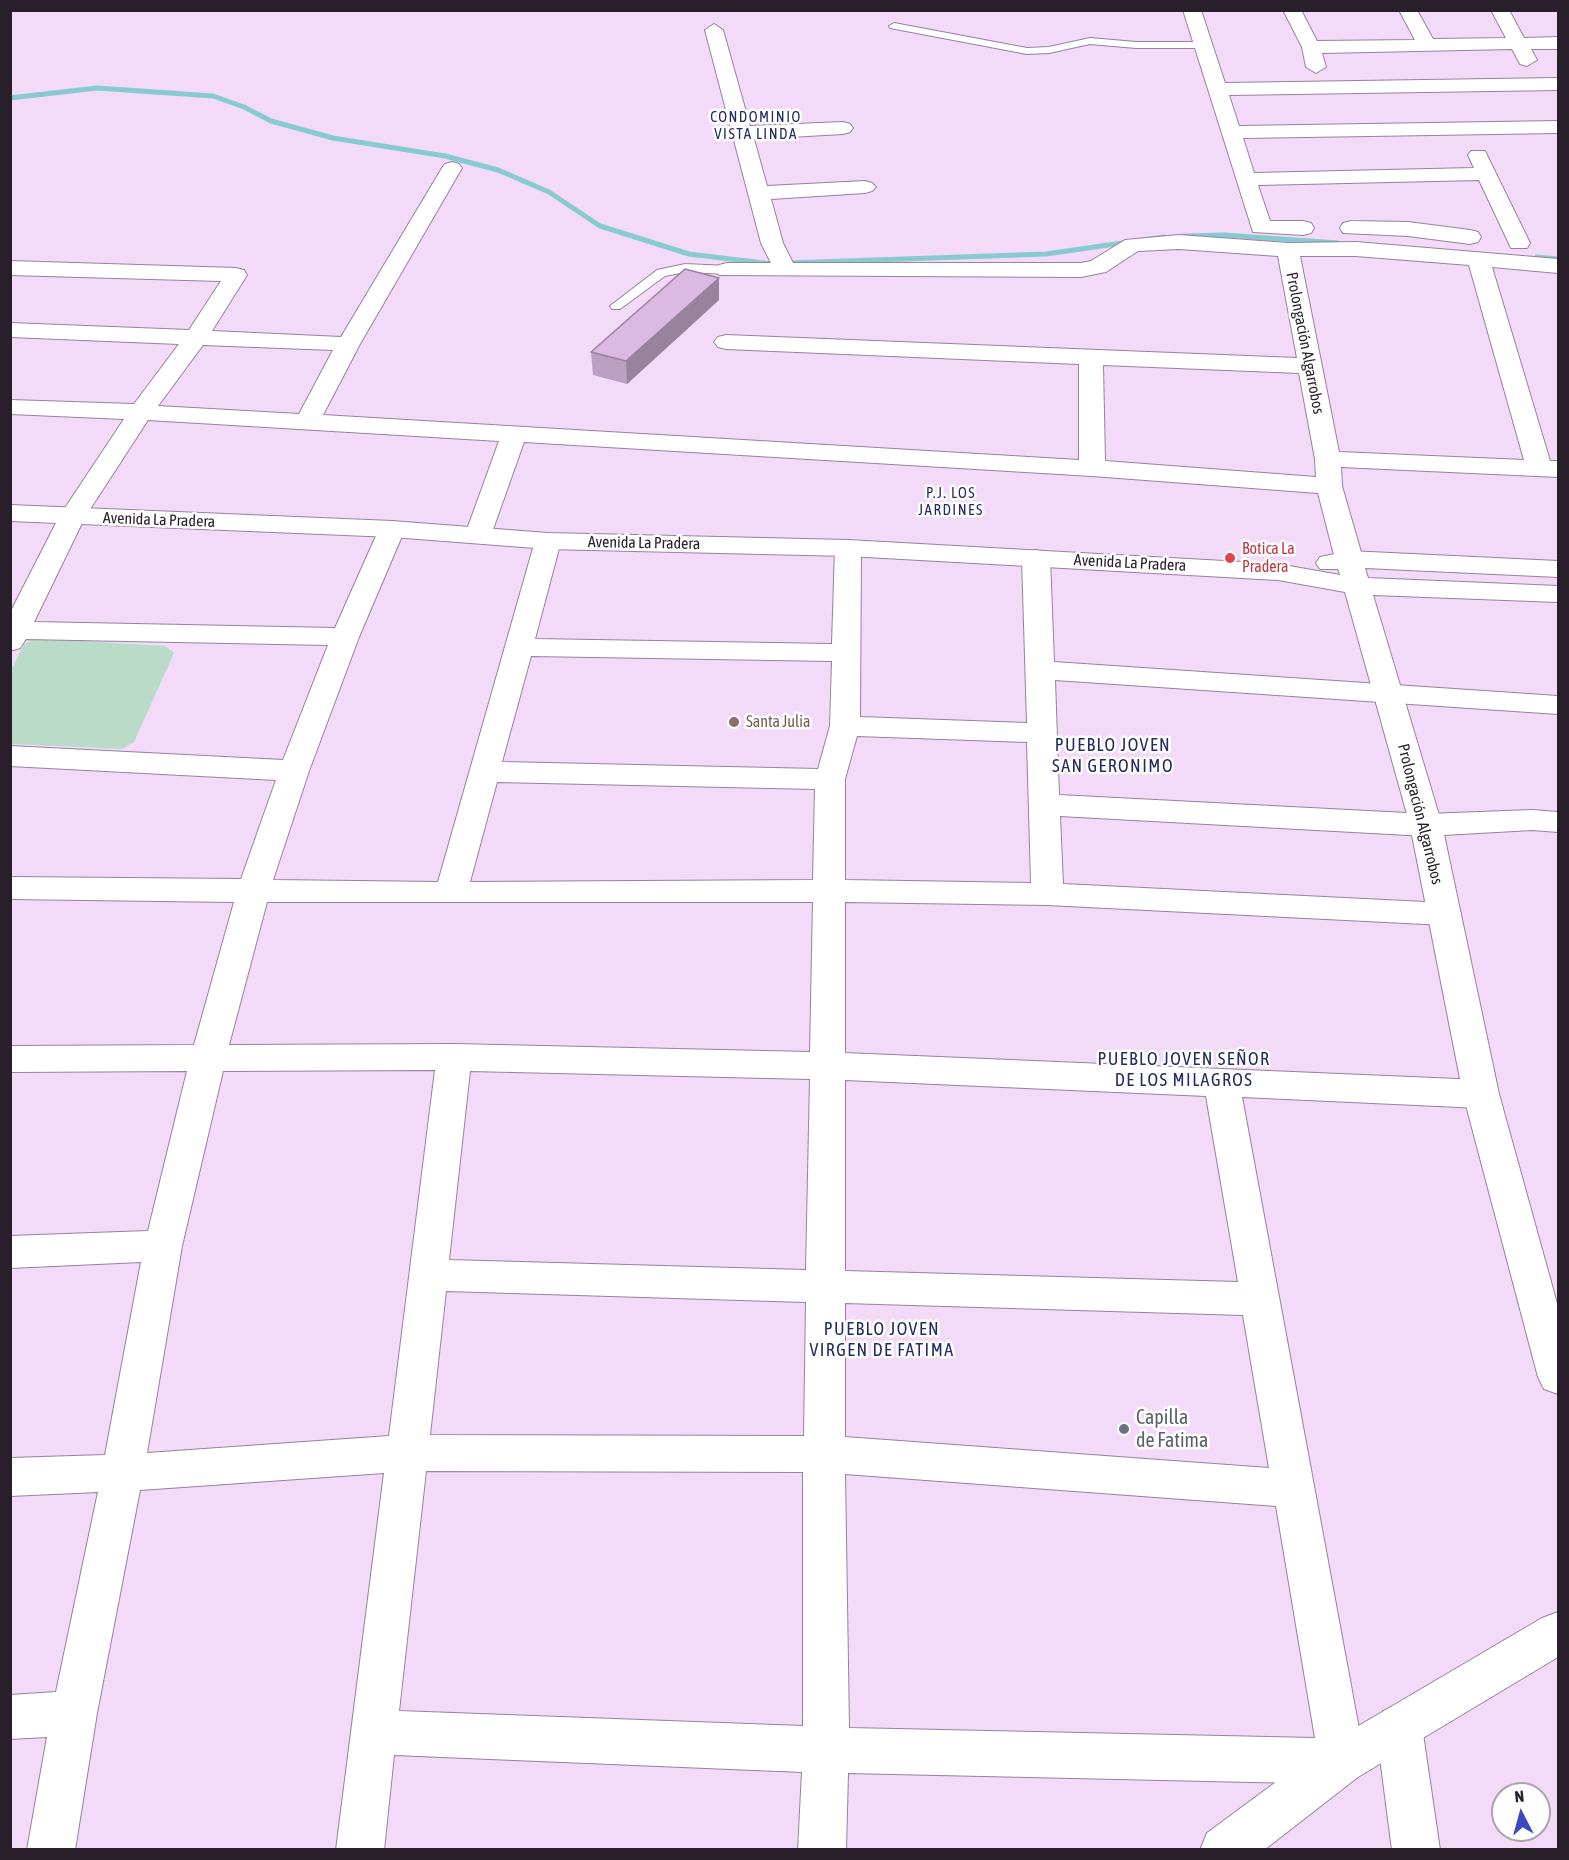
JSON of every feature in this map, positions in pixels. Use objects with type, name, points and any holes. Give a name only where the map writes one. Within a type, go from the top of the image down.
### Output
[{"type":"street","points":[[1192,10],[1261,227],[1408,229],[1558,246]]},
{"type":"street","points":[[1293,10],[1311,47],[1321,87]]},
{"type":"street","points":[[1408,10],[1427,45]]},
{"type":"street","points":[[1500,10],[1553,104]]},
{"type":"street","points":[[714,30],[772,243],[784,265]]},
{"type":"street","points":[[1311,47],[1558,43]]},
{"type":"street","points":[[1218,89],[1321,87],[1553,104]]},
{"type":"street","points":[[1232,132],[1466,129],[1553,104]]},
{"type":"street","points":[[742,134],[843,128]]},
{"type":"street","points":[[1466,129],[1519,243]]},
{"type":"street","points":[[307,422],[348,344],[452,168]]},
{"type":"street","points":[[1246,179],[1487,174]]},
{"type":"street","points":[[758,193],[866,187]]},
{"type":"street","points":[[727,270],[784,265],[1081,270],[1098,267],[1133,245],[1179,242],[1288,250],[1356,249],[1558,266]]},
{"type":"street","name":"Prolongación Algarrobos","points":[[1288,250],[1328,459],[1329,486],[1352,573],[1426,825],[1480,1094],[1558,1377]]},
{"type":"street","points":[[1328,459],[1549,468],[1478,259]]},
{"type":"street","points":[[10,268],[236,275],[196,338],[141,412],[72,517],[14,636],[345,637]]},
{"type":"street","points":[[10,330],[348,344]]},
{"type":"street","points":[[726,342],[1310,366]]},
{"type":"street","points":[[1091,357],[1092,468]]},
{"type":"street","points":[[10,407],[141,412],[1092,468],[1329,486]]},
{"type":"street","points":[[478,535],[514,435]]},
{"type":"street","name":"Avenida La Pradera","points":[[10,513],[392,529],[548,541],[848,548],[1278,572],[1558,569]]},
{"type":"street","points":[[51,1850],[74,1713],[123,1473],[163,1246],[208,1059],[253,892],[294,771],[345,637],[392,529]]},
{"type":"street","points":[[451,893],[548,541]]},
{"type":"street","points":[[822,1850],[826,1750],[824,1454],[830,779],[844,726],[848,548]]},
{"type":"street","points":[[1036,558],[1047,894]]},
{"type":"street","name":"Avenida La Pradera","points":[[1352,573],[1558,594]]},
{"type":"street","points":[[519,647],[847,653]]},
{"type":"street","points":[[1039,670],[1558,705]]},
{"type":"street","points":[[844,726],[1041,734]]},
{"type":"street","points":[[10,756],[294,771]]},
{"type":"street","points":[[485,772],[830,779]]},
{"type":"street","points":[[1044,805],[1426,825],[1545,821]]},
{"type":"street","points":[[10,888],[253,892],[829,891],[1047,894],[1445,914]]},
{"type":"street","points":[[360,1850],[409,1453],[454,1058]]},
{"type":"street","points":[[10,1059],[454,1058],[828,1066],[1222,1085],[1480,1094]]},
{"type":"street","points":[[1222,1085],[1342,1761]]},
{"type":"street","points":[[10,1252],[163,1246]]},
{"type":"street","points":[[428,1275],[1260,1299]]},
{"type":"street","points":[[10,1477],[123,1473],[409,1453],[824,1454],[1294,1489]]},
{"type":"street","points":[[1224,1850],[1342,1761],[1558,1633]]},
{"type":"street","points":[[10,1717],[74,1713]]},
{"type":"street","points":[[1399,1727],[1416,1850]]},
{"type":"street","points":[[375,1732],[826,1750],[1342,1761]]},
{"type":"lane","points":[[894,26],[1027,51],[1049,50],[1090,41],[1136,45],[1204,45]]},
{"type":"lane","points":[[616,306],[662,273],[685,268],[727,270]]},
{"type":"green space","points":[[37,638],[165,646],[174,653],[134,742],[122,749],[11,744],[11,670],[24,644]]},
{"type":"building","points":[[685,269],[719,278],[626,361],[591,352]]},
{"type":"waterway","points":[[10,98],[97,88],[213,96],[244,107],[271,121],[333,138],[445,156],[498,170],[549,192],[600,226],[689,254],[772,264]]},
{"type":"waterway","points":[[1184,236],[1224,235],[1338,243]]},
{"type":"waterway","points":[[789,263],[1046,254],[1164,237]]},
{"type":"waterway","points":[[1537,257],[1558,259]]},
{"type":"place","name":"Botica La Pradera","points":[[1230,558]]},
{"type":"place","name":"Santa Julia","points":[[734,722]]},
{"type":"place","name":"Capilla de Fatima","points":[[1124,1429]]},
{"type":"district","name":"CONDOMINIO VISTA LINDA","points":[[756,126]]},
{"type":"district","name":"P.J. LOS JARDINES","points":[[951,502]]},
{"type":"district","name":"PUEBLO JOVEN SAN GERONIMO","points":[[1113,756]]},
{"type":"district","name":"PUEBLO JOVEN SEÑOR DE LOS MILAGROS","points":[[1184,1069]]},
{"type":"district","name":"PUEBLO JOVEN VIRGEN DE FATIMA","points":[[882,1339]]}]
